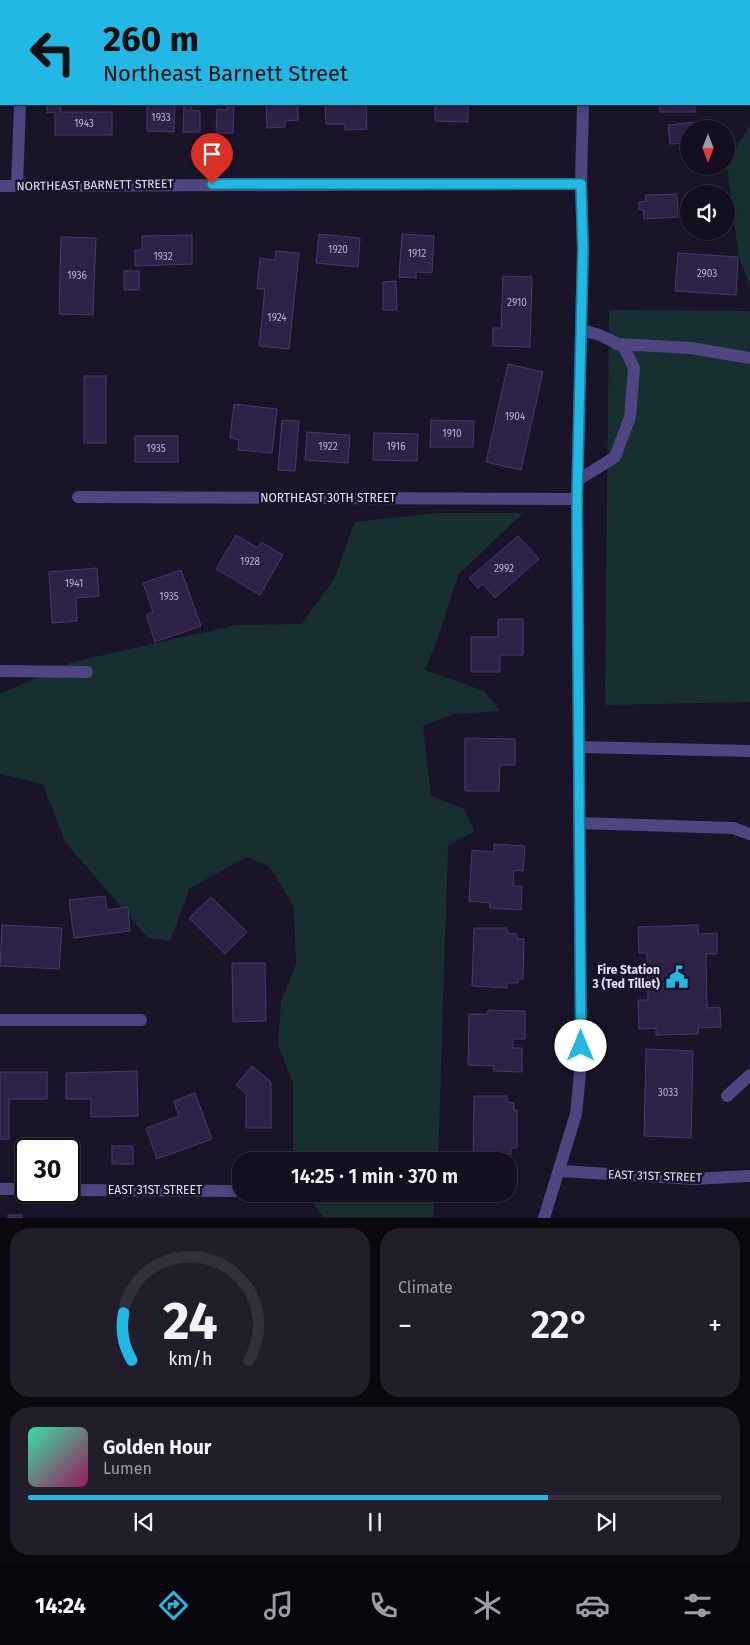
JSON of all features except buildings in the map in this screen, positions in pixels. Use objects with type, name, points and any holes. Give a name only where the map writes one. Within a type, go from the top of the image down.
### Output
[{"type":"street","points":[[17,186],[20,105]]},
{"type":"street","points":[[544,1218],[576,1114],[581,1063],[577,499],[583,249],[581,184],[583,105]]},
{"type":"street","name":"NORTHEAST BARNETT STREET","points":[[0,186],[581,184]]},
{"type":"street","points":[[578,480],[615,456],[630,417],[634,368],[624,347],[581,330]]},
{"type":"street","points":[[617,344],[690,348],[750,358]]},
{"type":"street","name":"NORTHEAST 30TH STREET","points":[[78,497],[577,499]]},
{"type":"street","points":[[0,671],[87,672]]},
{"type":"street","points":[[579,747],[750,751]]},
{"type":"street","points":[[580,823],[733,828],[750,834]]},
{"type":"street","points":[[0,1020],[141,1020]]},
{"type":"street","points":[[728,1096],[750,1075]]},
{"type":"street","name":"EAST 31ST STREET","points":[[560,1171],[694,1179],[750,1176]]},
{"type":"street","points":[[0,1189],[15,1189]]},
{"type":"street","name":"EAST 31ST STREET","points":[[80,1190],[232,1190]]},
{"type":"green space","points":[[750,126],[750,285],[739,258],[735,228],[735,185],[729,185],[728,175],[735,175],[735,148]]},
{"type":"green space","points":[[609,310],[750,311],[750,702],[605,705]]},
{"type":"green space","points":[[436,513],[523,513],[458,575],[440,632],[425,670],[484,691],[500,711],[453,714],[423,726],[431,796],[464,809],[474,831],[448,846],[438,1152],[293,1152],[293,1083],[278,1045],[281,1002],[296,964],[294,907],[270,867],[247,857],[190,888],[170,941],[148,938],[65,842],[43,784],[0,774],[0,694],[73,662],[236,625],[302,624],[334,579],[355,522]]},
{"type":"green space","points":[[313,1202],[434,1202],[433,1217],[323,1217]]},
{"type":"place","name":"Fire Station 3 (Ted Tillet)","points":[[677,977]]},
{"type":"route","points":[[212,184],[581,184],[583,249],[577,499],[581,1046]]}]
